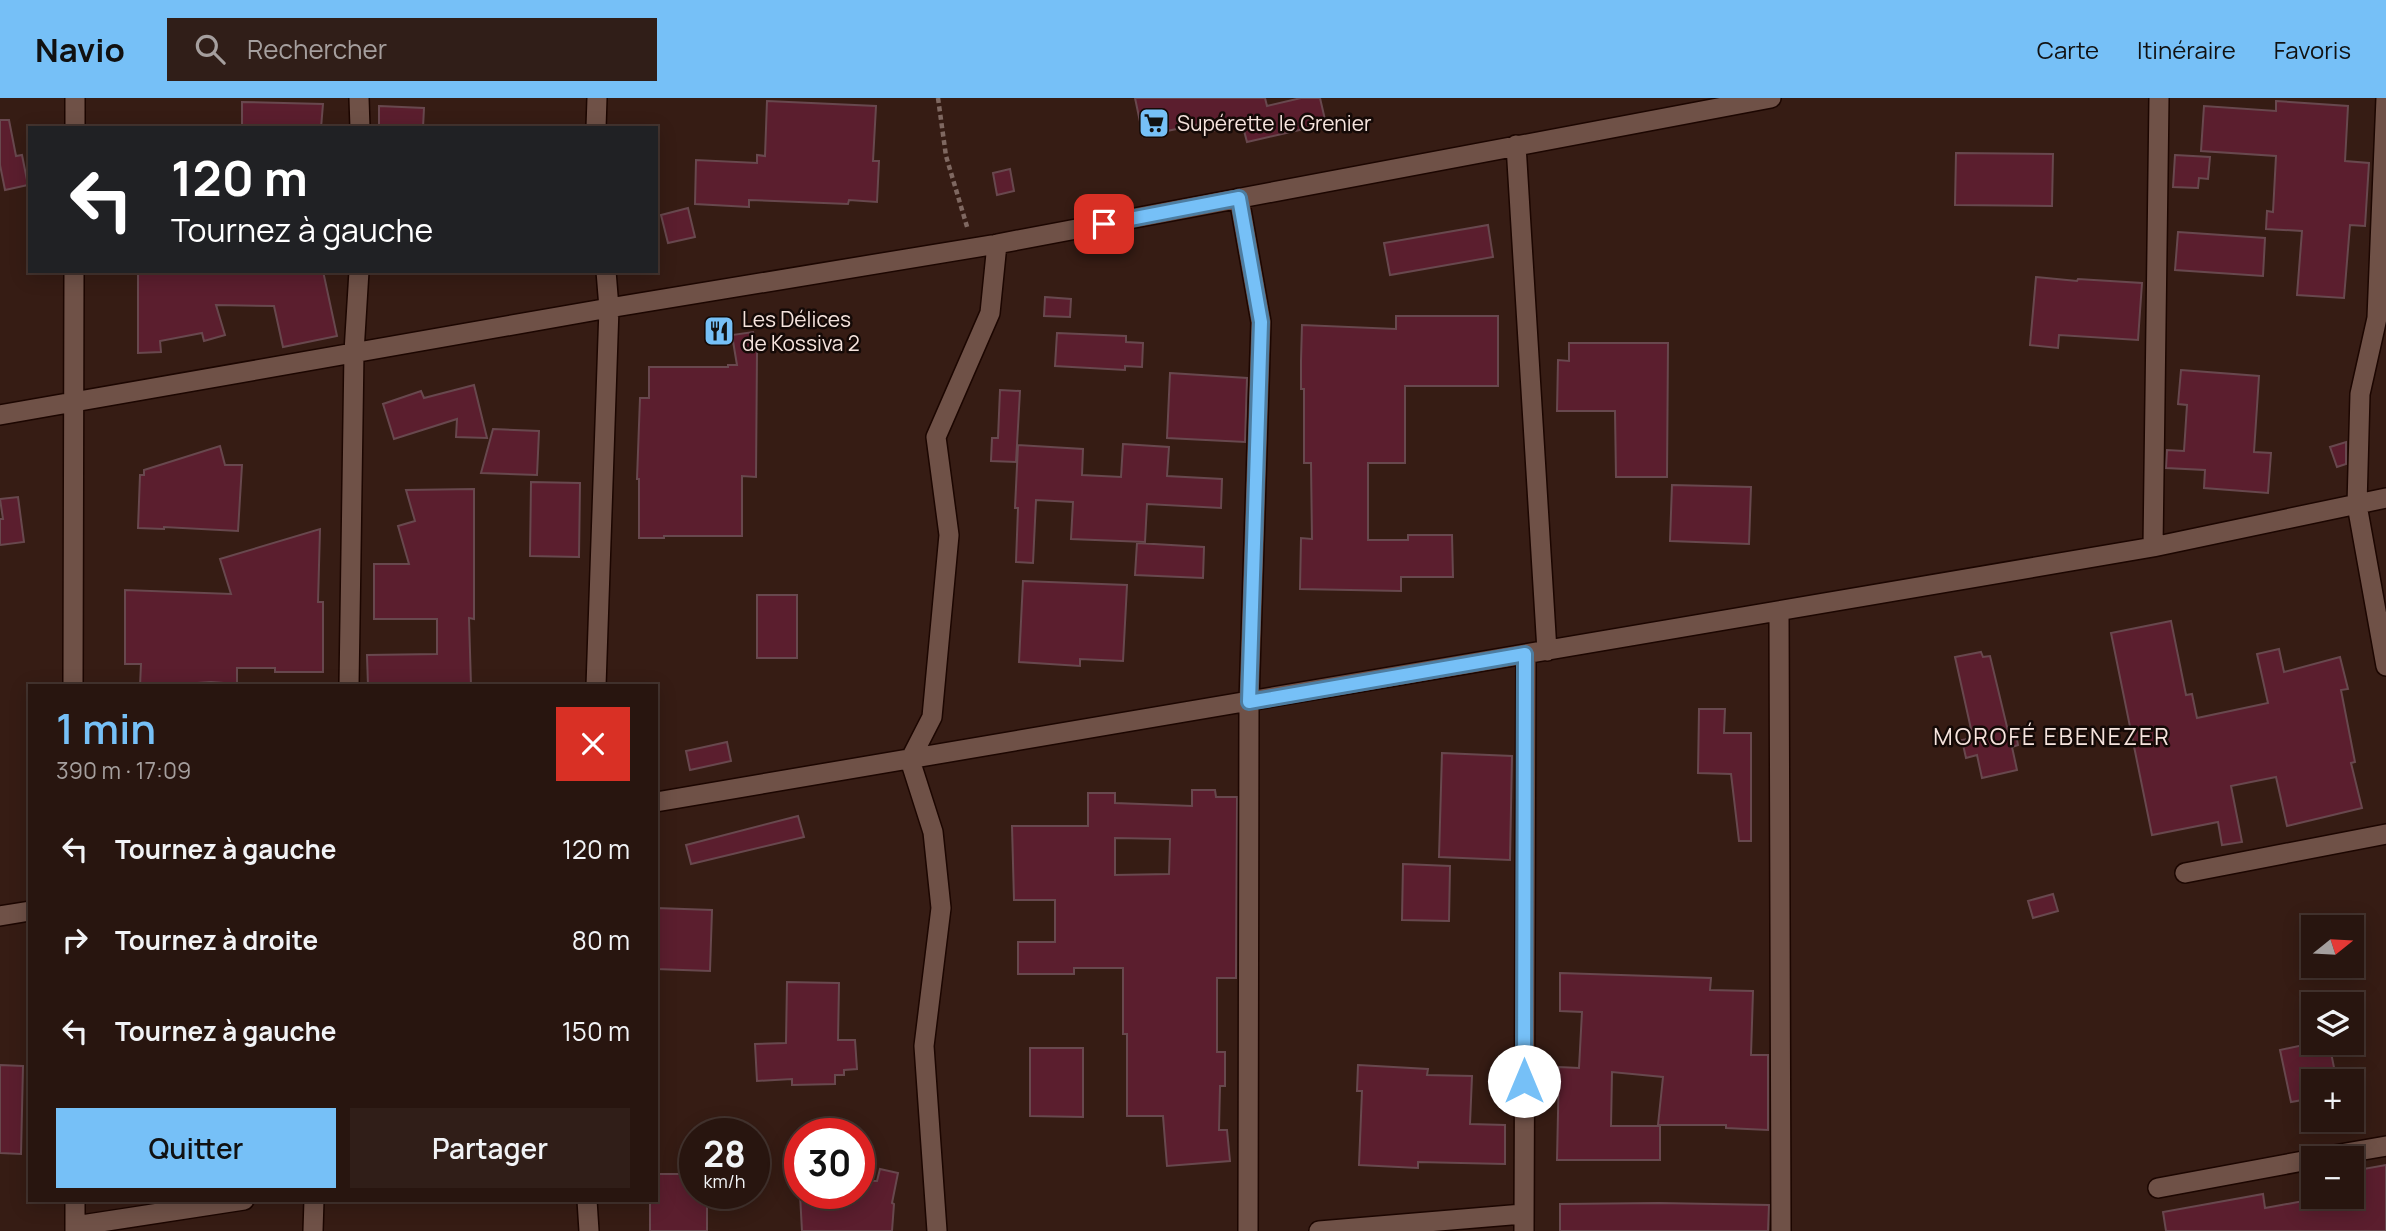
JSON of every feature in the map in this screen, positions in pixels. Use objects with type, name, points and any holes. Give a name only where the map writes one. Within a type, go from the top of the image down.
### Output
[{"type":"street","points":[[75,98],[75,126]]},
{"type":"street","points":[[359,98],[360,126]]},
{"type":"street","points":[[596,126],[597,98]]},
{"type":"street","points":[[0,415],[609,308],[997,244],[1771,98]]},
{"type":"street","points":[[2153,547],[2159,98]]},
{"type":"street","points":[[2386,98],[2377,318],[2360,394],[2357,505],[2386,666]]},
{"type":"street","points":[[1516,145],[1547,651]]},
{"type":"street","points":[[1239,198],[1261,322],[1249,702],[1248,1231]]},
{"type":"street","points":[[937,1231],[924,1046],[941,908],[933,832],[910,760],[932,717],[949,535],[936,437],[990,313],[997,244]]},
{"type":"street","points":[[73,684],[74,273]]},
{"type":"street","points":[[349,684],[354,352],[359,273]]},
{"type":"street","points":[[596,684],[609,308],[606,273]]},
{"type":"street","points":[[658,802],[2153,547],[2386,498]]},
{"type":"street","points":[[1779,611],[1781,1231]]},
{"type":"street","points":[[1319,1231],[1523,1222],[1525,654]]},
{"type":"street","points":[[2185,873],[2386,834]]},
{"type":"street","points":[[0,916],[28,911]]},
{"type":"street","points":[[2364,1150],[2386,1146]]},
{"type":"street","points":[[2158,1188],[2301,1162]]},
{"type":"street","points":[[75,1202],[75,1228],[232,1202]]},
{"type":"street","points":[[313,1231],[314,1202]]},
{"type":"street","points":[[587,1202],[589,1231]]},
{"type":"path","points":[[938,98],[946,156],[973,248]]},
{"type":"building","points":[[1135,98],[1265,98],[1267,106],[1301,98],[1320,98],[1326,124],[1247,142],[1242,123],[1212,131],[1210,122],[1143,136]]},
{"type":"building","points":[[767,101],[876,106],[873,161],[879,161],[877,202],[849,200],[848,204],[749,200],[749,207],[695,204],[696,160],[757,163],[757,155],[765,156]]},
{"type":"building","points":[[2276,101],[2348,106],[2345,161],[2369,163],[2365,226],[2350,225],[2344,298],[2297,295],[2302,231],[2266,229],[2267,211],[2273,212],[2276,156],[2201,151],[2204,106],[2276,111]]},
{"type":"building","points":[[242,102],[323,104],[321,126],[242,126]]},
{"type":"building","points":[[379,106],[424,108],[423,126],[379,126]]},
{"type":"building","points":[[0,120],[9,120],[16,156],[22,155],[28,185],[5,190],[0,165]]},
{"type":"building","points":[[1956,153],[2053,154],[2052,206],[1955,205]]},
{"type":"building","points":[[2175,155],[2210,157],[2208,179],[2199,178],[2198,188],[2173,187]]},
{"type":"building","points":[[1010,169],[1014,191],[997,195],[993,173]]},
{"type":"building","points":[[688,208],[695,237],[668,243],[661,215]]},
{"type":"building","points":[[1488,225],[1493,257],[1390,275],[1384,243]]},
{"type":"building","points":[[2178,232],[2265,238],[2263,276],[2175,270]]},
{"type":"building","points":[[138,273],[323,273],[337,336],[283,347],[274,306],[216,305],[225,335],[204,341],[202,333],[160,341],[161,352],[138,353]]},
{"type":"building","points":[[2036,277],[2142,283],[2138,340],[2059,335],[2058,348],[2030,345]]},
{"type":"building","points":[[1045,297],[1071,299],[1070,317],[1044,316]]},
{"type":"building","points":[[1396,316],[1498,316],[1498,386],[1405,386],[1405,463],[1368,463],[1368,540],[1408,540],[1408,535],[1452,535],[1453,577],[1401,577],[1401,591],[1300,589],[1301,538],[1312,539],[1311,463],[1304,463],[1302,325],[1396,329]]},
{"type":"building","points":[[753,332],[757,350],[756,477],[742,476],[742,536],[639,538],[637,479],[640,398],[649,398],[649,367],[737,365],[732,335]]},
{"type":"building","points":[[1057,333],[1126,336],[1126,342],[1143,343],[1142,367],[1125,366],[1125,370],[1055,366]]},
{"type":"building","points":[[1569,343],[1668,343],[1667,477],[1616,477],[1615,411],[1557,411],[1558,360],[1569,361]]},
{"type":"building","points":[[2181,370],[2259,376],[2254,452],[2271,453],[2268,493],[2204,488],[2205,470],[2166,468],[2167,450],[2184,451],[2187,405],[2178,404]]},
{"type":"building","points":[[1170,373],[1247,378],[1245,442],[1167,438]]},
{"type":"building","points":[[474,385],[487,438],[456,437],[457,419],[394,439],[383,404],[421,391],[424,398]]},
{"type":"building","points":[[1000,390],[1020,391],[1016,462],[991,461],[992,438],[998,438]]},
{"type":"building","points":[[493,429],[539,431],[537,475],[481,473]]},
{"type":"building","points":[[2346,442],[2346,464],[2337,467],[2330,447]]},
{"type":"building","points":[[1123,444],[1169,447],[1167,476],[1222,479],[1221,508],[1147,504],[1145,542],[1071,539],[1073,502],[1036,500],[1033,563],[1016,562],[1018,445],[1083,449],[1082,475],[1121,477]]},
{"type":"building","points":[[220,446],[225,465],[242,465],[238,531],[138,528],[140,475],[144,475],[144,470]]},
{"type":"building","points":[[531,482],[580,483],[579,557],[530,556]]},
{"type":"building","points":[[1672,485],[1751,487],[1749,544],[1670,541]]},
{"type":"building","points":[[474,489],[474,619],[469,618],[471,684],[368,684],[367,655],[437,654],[437,619],[374,619],[374,564],[409,564],[398,526],[415,521],[406,490]]},
{"type":"building","points":[[18,497],[24,542],[0,545],[0,519],[3,519],[0,499]]},
{"type":"building","points":[[320,529],[318,602],[323,602],[323,672],[275,672],[275,668],[237,668],[237,684],[140,684],[141,664],[125,664],[125,590],[231,594],[220,559]]},
{"type":"building","points":[[1137,543],[1204,547],[1203,578],[1135,575]]},
{"type":"building","points":[[1023,581],[1127,585],[1123,661],[1080,659],[1080,666],[1019,662]]},
{"type":"building","points":[[757,595],[797,595],[797,658],[757,658]]},
{"type":"building","points":[[2171,621],[2186,695],[2192,694],[2197,718],[2268,703],[2257,654],[2279,649],[2284,672],[2340,657],[2348,689],[2341,690],[2355,762],[2351,763],[2362,808],[2287,826],[2276,777],[2231,786],[2242,842],[2222,845],[2218,822],[2152,835],[2111,633]]},
{"type":"building","points":[[1981,652],[1983,657],[1990,656],[2008,731],[2015,729],[2018,745],[2012,747],[2017,770],[1982,778],[1977,755],[1966,758],[1962,740],[1973,738],[1955,657]]},
{"type":"building","points":[[1699,709],[1725,709],[1724,733],[1751,733],[1751,841],[1739,841],[1731,774],[1698,773]]},
{"type":"building","points":[[727,742],[731,761],[690,770],[686,751]]},
{"type":"building","points":[[1442,753],[1512,756],[1510,860],[1439,857]]},
{"type":"building","points":[[1192,790],[1215,790],[1216,797],[1237,797],[1236,978],[1217,978],[1217,1052],[1225,1052],[1225,1086],[1220,1086],[1219,1130],[1227,1130],[1230,1161],[1167,1166],[1163,1116],[1127,1116],[1127,1034],[1123,1034],[1123,968],[1074,968],[1074,974],[1018,974],[1018,942],[1055,942],[1055,900],[1014,900],[1012,826],[1088,826],[1088,793],[1115,793],[1115,803],[1192,806]],"holes":[[[1115,838],[1170,839],[1169,874],[1115,875]]]},
{"type":"building","points":[[798,816],[804,837],[691,864],[686,845]]},
{"type":"building","points":[[1403,864],[1450,866],[1449,921],[1402,920]]},
{"type":"building","points":[[2053,894],[2058,911],[2033,918],[2028,901]]},
{"type":"building","points":[[658,908],[712,910],[710,971],[658,969]]},
{"type":"building","points":[[1560,973],[1711,978],[1710,990],[1753,991],[1751,1055],[1768,1055],[1768,1130],[1726,1128],[1726,1125],[1658,1125],[1663,1077],[1612,1072],[1611,1126],[1660,1126],[1660,1160],[1557,1160],[1559,1067],[1579,1068],[1582,1012],[1560,1011]]},
{"type":"building","points":[[787,982],[839,983],[838,1040],[855,1040],[857,1069],[844,1070],[844,1075],[835,1075],[835,1084],[792,1085],[792,1079],[757,1081],[755,1044],[786,1043]]},
{"type":"building","points":[[2301,1046],[2301,1055],[2331,1055],[2334,1069],[2301,1069],[2301,1100],[2291,1102],[2280,1050]]},
{"type":"building","points":[[1030,1048],[1083,1048],[1083,1117],[1030,1116]]},
{"type":"building","points":[[0,1065],[23,1066],[21,1154],[0,1153]]},
{"type":"building","points":[[1358,1065],[1428,1069],[1427,1075],[1472,1076],[1470,1124],[1505,1125],[1505,1164],[1418,1162],[1418,1168],[1359,1165],[1362,1091],[1357,1091]]},
{"type":"building","points":[[2386,1165],[2386,1231],[2166,1231],[2163,1212],[2263,1194],[2265,1208],[2301,1201],[2301,1209],[2364,1209],[2364,1169]]},
{"type":"building","points":[[880,1169],[898,1173],[892,1203],[892,1231],[802,1231],[801,1209],[875,1209]]},
{"type":"building","points":[[658,1174],[679,1174],[679,1209],[707,1209],[707,1231],[650,1231],[650,1202],[658,1202]]},
{"type":"building","points":[[1560,1204],[1769,1205],[1768,1231],[1560,1231]]},
{"type":"place","name":"Supérette le Grenier","points":[[1154,123]]},
{"type":"place","name":"Les Délices de Kossiva 2","points":[[719,331]]},
{"type":"district","name":"MOROFÉ EBENEZER","points":[[2052,736]]},
{"type":"route","points":[[1104,224],[1239,198],[1261,322],[1249,702],[1525,654],[1524,1081]]}]
